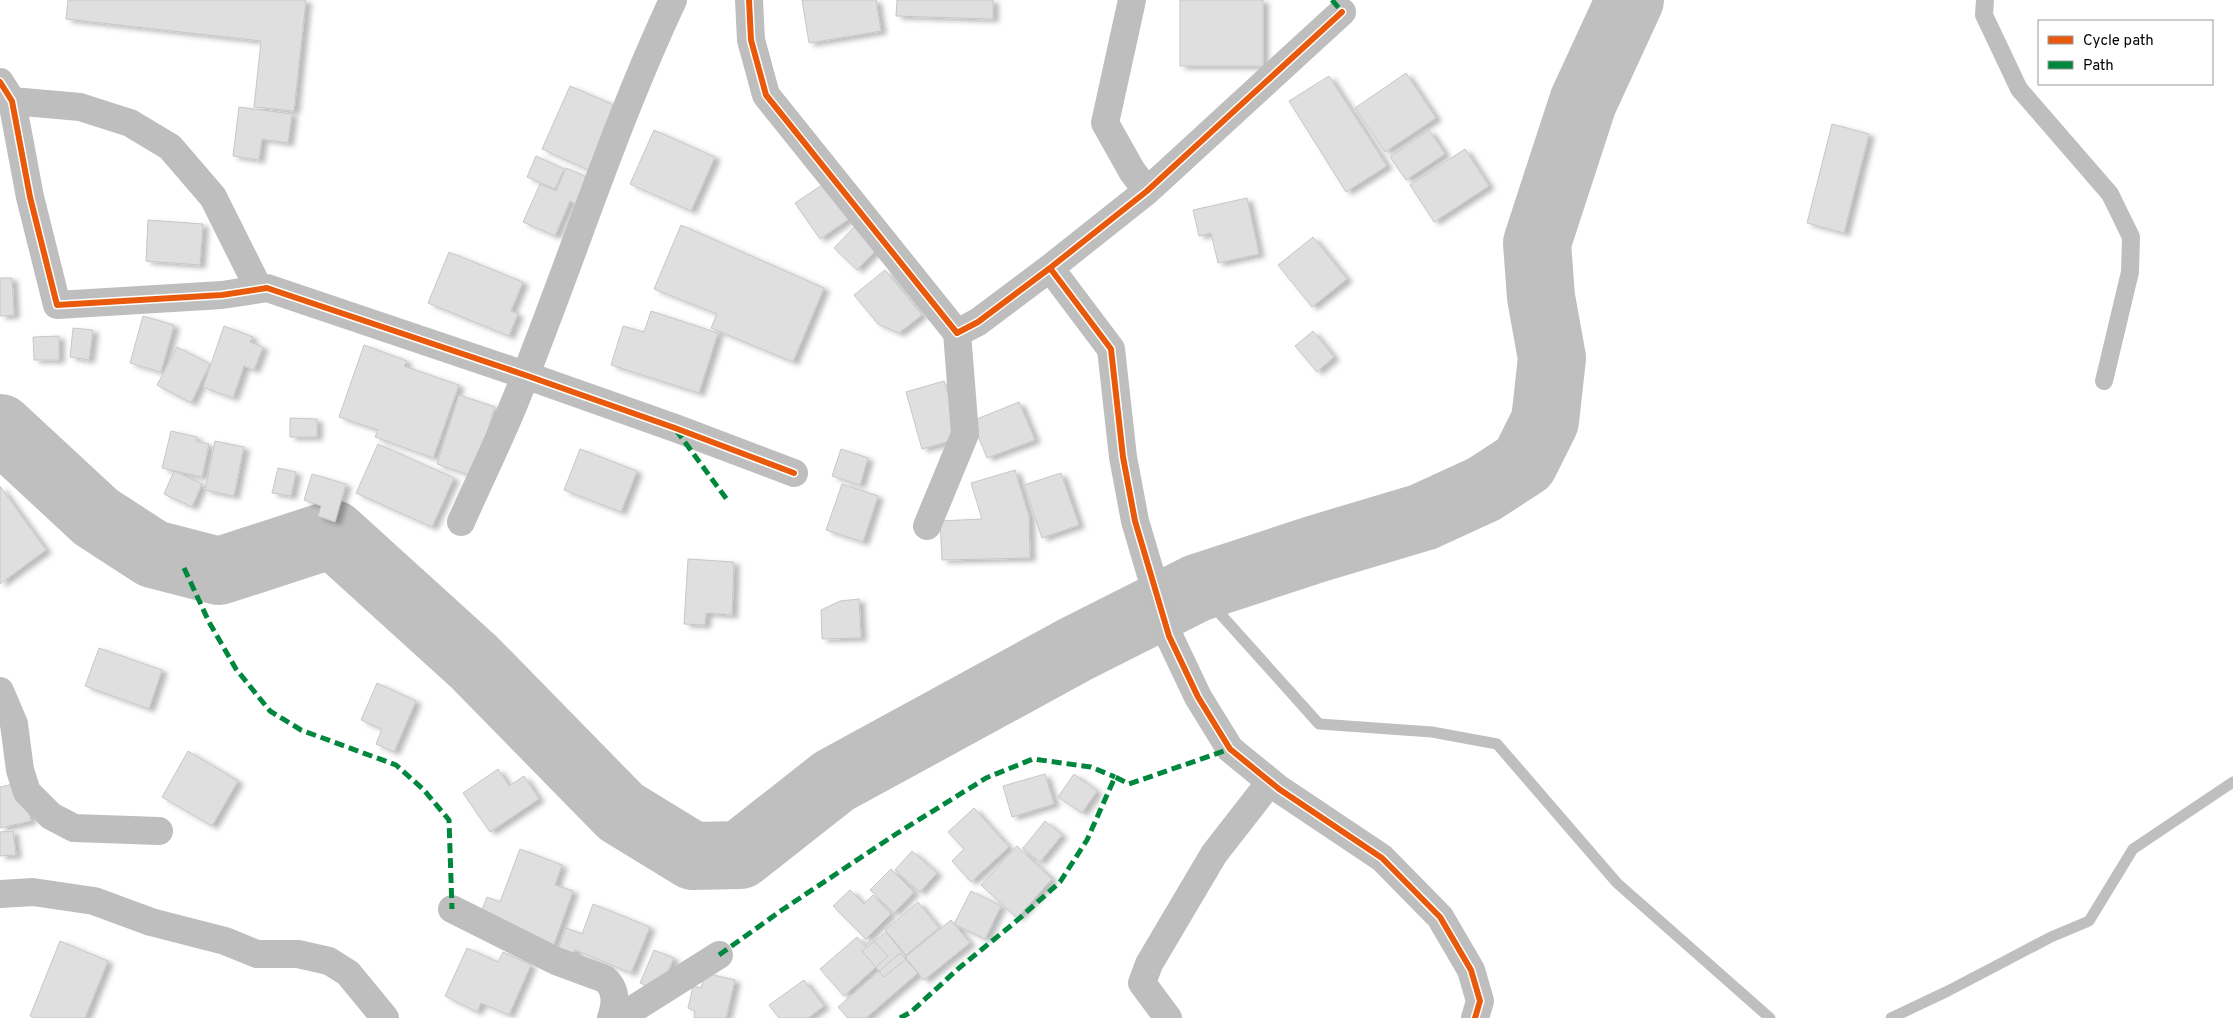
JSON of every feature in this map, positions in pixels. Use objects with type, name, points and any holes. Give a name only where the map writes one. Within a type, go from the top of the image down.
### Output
[{"type":"street","points":[[461,522],[525,375],[655,38],[673,0]]},
{"type":"street","points":[[749,0],[751,40],[766,95],[956,333],[964,434],[927,526]]},
{"type":"street","points":[[1132,0],[1105,123],[1132,172],[1147,191]]},
{"type":"street","points":[[956,333],[978,322],[1147,191],[1342,12]]},
{"type":"street","points":[[259,289],[213,198],[170,147],[130,124],[80,106],[6,91],[57,305],[222,295],[267,288],[525,375],[675,428],[794,473]]},
{"type":"street","points":[[1050,268],[1111,349],[1123,457],[1136,521],[1170,636],[1198,697],[1230,749],[1270,782],[1382,858],[1440,916],[1471,970],[1480,1001],[1475,1018]]},
{"type":"street","points":[[0,691],[14,724],[20,770],[27,792],[51,816],[74,828],[159,830]]},
{"type":"street","points":[[1168,1018],[1142,983],[1149,964],[1214,854],[1270,782]]},
{"type":"street","points":[[0,894],[33,892],[94,901],[151,922],[225,941],[257,954],[298,954],[330,961],[348,973],[385,1018]]},
{"type":"street","points":[[452,910],[556,961],[605,979],[610,984],[616,1001],[611,1018]]},
{"type":"street","points":[[619,1018],[720,955]]},
{"type":"lane","points":[[1985,0],[1984,15],[2019,89],[2110,194],[2131,237],[2130,272],[2104,381]]},
{"type":"building","points":[[68,0],[306,0],[294,111],[254,107],[261,41],[66,19]]},
{"type":"building","points":[[802,0],[876,0],[881,31],[809,43]]},
{"type":"building","points":[[897,0],[993,0],[993,19],[896,16]]},
{"type":"building","points":[[1180,0],[1263,0],[1263,66],[1180,66]]},
{"type":"building","points":[[1406,73],[1436,118],[1385,152],[1355,108]]},
{"type":"building","points":[[1329,76],[1387,166],[1346,192],[1289,101]]},
{"type":"building","points":[[570,86],[621,108],[593,172],[542,149]]},
{"type":"building","points":[[239,107],[292,114],[288,143],[262,139],[259,160],[233,156]]},
{"type":"building","points":[[1832,124],[1869,134],[1844,233],[1807,223]]},
{"type":"building","points":[[654,130],[715,157],[691,211],[630,184]]},
{"type":"building","points":[[1429,130],[1445,154],[1406,180],[1390,157]]},
{"type":"building","points":[[1465,149],[1489,186],[1434,222],[1410,185]]},
{"type":"building","points":[[536,156],[564,169],[555,189],[527,177]]},
{"type":"building","points":[[566,168],[589,178],[577,205],[570,201],[555,236],[523,222],[540,184],[556,191]]},
{"type":"building","points":[[828,181],[852,217],[820,239],[795,203]]},
{"type":"building","points":[[1247,198],[1259,254],[1218,263],[1211,233],[1199,236],[1193,210]]},
{"type":"building","points":[[148,220],[203,224],[200,265],[146,261]]},
{"type":"building","points":[[681,225],[824,288],[793,362],[711,328],[717,314],[654,289]]},
{"type":"building","points":[[854,227],[877,249],[857,270],[834,248]]},
{"type":"building","points":[[1313,237],[1347,279],[1312,307],[1278,265]]},
{"type":"building","points":[[449,252],[523,282],[511,311],[518,314],[509,336],[428,303]]},
{"type":"building","points":[[885,270],[922,315],[899,333],[878,324],[854,295]]},
{"type":"building","points":[[0,278],[12,278],[14,315],[0,316]]},
{"type":"building","points":[[651,311],[718,333],[699,393],[611,365],[623,326],[644,332]]},
{"type":"building","points":[[143,316],[174,325],[161,372],[130,363]]},
{"type":"building","points":[[224,326],[253,337],[250,342],[263,347],[254,370],[244,366],[233,398],[203,387]]},
{"type":"building","points":[[73,328],[93,330],[89,360],[70,357]]},
{"type":"building","points":[[1313,331],[1334,357],[1317,372],[1295,346]]},
{"type":"building","points":[[59,336],[59,360],[34,360],[33,337]]},
{"type":"building","points":[[364,345],[407,361],[404,366],[459,385],[433,458],[375,437],[378,430],[339,417]]},
{"type":"building","points":[[177,347],[210,364],[191,403],[157,385]]},
{"type":"building","points":[[944,381],[961,438],[922,449],[906,392]]},
{"type":"building","points":[[459,395],[495,407],[473,476],[437,464]]},
{"type":"building","points":[[1019,402],[1035,440],[987,458],[972,421]]},
{"type":"building","points":[[290,418],[317,419],[317,437],[290,437]]},
{"type":"building","points":[[171,431],[197,437],[196,441],[209,444],[202,477],[162,468]]},
{"type":"building","points":[[215,441],[244,447],[234,496],[205,490]]},
{"type":"building","points":[[378,444],[454,478],[432,527],[356,493]]},
{"type":"building","points":[[580,449],[637,471],[621,512],[564,490]]},
{"type":"building","points":[[841,449],[868,458],[860,485],[832,476]]},
{"type":"building","points":[[278,468],[296,472],[291,496],[272,493]]},
{"type":"building","points":[[1015,470],[1029,516],[1030,558],[942,560],[940,521],[982,519],[971,483]]},
{"type":"building","points":[[174,471],[202,484],[192,507],[164,494]]},
{"type":"building","points":[[1061,473],[1079,525],[1042,538],[1024,485]]},
{"type":"building","points":[[312,474],[346,484],[335,522],[318,516],[321,506],[304,500]]},
{"type":"building","points":[[842,484],[878,496],[863,542],[826,530]]},
{"type":"building","points":[[0,486],[46,550],[0,584]]},
{"type":"building","points":[[688,559],[734,562],[732,615],[706,613],[705,625],[684,624]]},
{"type":"building","points":[[859,599],[861,638],[822,639],[821,610],[840,601]]},
{"type":"building","points":[[99,648],[162,670],[149,709],[85,686]]},
{"type":"building","points":[[377,683],[416,701],[394,752],[376,744],[382,729],[361,720]]},
{"type":"building","points":[[188,751],[238,781],[212,826],[162,797]]},
{"type":"building","points":[[498,769],[509,786],[524,776],[539,799],[490,832],[463,793]]},
{"type":"building","points":[[1045,774],[1054,804],[1012,817],[1003,786]]},
{"type":"building","points":[[1074,774],[1097,791],[1082,813],[1058,797]]},
{"type":"building","points":[[22,782],[31,821],[0,828],[0,787]]},
{"type":"building","points":[[974,808],[1009,847],[971,882],[952,861],[964,849],[948,832]]},
{"type":"building","points":[[1045,821],[1062,835],[1040,862],[1023,848]]},
{"type":"building","points":[[13,831],[16,855],[0,856],[0,832]]},
{"type":"building","points":[[1017,846],[1052,879],[1017,918],[981,885]]},
{"type":"building","points":[[520,849],[562,865],[555,885],[573,891],[553,947],[478,919],[487,897],[500,902]]},
{"type":"building","points":[[912,851],[937,873],[920,892],[895,870]]},
{"type":"building","points":[[891,869],[914,892],[894,913],[870,890]]},
{"type":"building","points":[[850,890],[864,904],[873,895],[891,914],[866,939],[833,906]]},
{"type":"building","points":[[971,891],[1001,906],[985,939],[954,924]]},
{"type":"building","points":[[918,902],[939,928],[906,955],[885,930]]},
{"type":"building","points":[[593,904],[650,927],[631,973],[575,950],[573,957],[557,951],[566,928],[582,934]]},
{"type":"building","points":[[951,920],[970,943],[924,980],[905,957]]},
{"type":"building","points":[[886,932],[907,958],[884,977],[862,951]]},
{"type":"building","points":[[857,937],[865,946],[872,939],[888,956],[844,996],[820,969]]},
{"type":"building","points":[[60,941],[108,961],[85,1018],[36,1018],[30,1016]]},
{"type":"building","points":[[467,948],[498,962],[503,952],[531,965],[509,1015],[481,1003],[477,1012],[445,996]]},
{"type":"building","points":[[654,950],[674,958],[659,991],[640,983]]},
{"type":"building","points":[[900,953],[918,973],[866,1018],[848,1018],[838,1007]]},
{"type":"building","points":[[705,973],[735,980],[726,1018],[694,1018],[695,1011],[688,1008],[693,986],[701,988]]},
{"type":"building","points":[[804,980],[824,1006],[808,1018],[779,1018],[769,1005]]},
{"type":"waterway","points":[[0,428],[96,517],[153,554],[219,571],[333,534],[474,662],[621,812],[693,856],[740,855],[834,781],[1076,649],[1197,588],[1316,549],[1423,517],[1484,489],[1524,463],[1545,421],[1552,358],[1541,297],[1537,243],[1583,102],[1630,0]]},
{"type":"waterway","points":[[1197,588],[1319,724],[1432,732],[1497,744],[1617,883],[1770,1018]]},
{"type":"waterway","points":[[1891,1018],[1948,991],[2051,937],[2089,921],[2133,849],[2233,782]]},
{"type":"marked path","points":[[1332,0],[1342,12]]},
{"type":"marked path","points":[[676,430],[728,501]]},
{"type":"marked path","points":[[184,568],[209,622],[236,669],[270,711],[301,730],[396,765],[423,789],[449,820],[452,909]]},
{"type":"marked path","points":[[900,1018],[911,1012],[959,968],[1013,924],[1060,882],[1087,840],[1115,777],[1129,784],[1230,749]]},
{"type":"marked path","points":[[719,955],[782,910],[896,834],[986,778],[1033,759],[1091,767],[1115,777]]},
{"type":"cycle path","points":[[749,0],[751,40],[766,95],[957,333],[978,322],[1147,191],[1342,12]]},
{"type":"cycle path","points":[[0,82],[12,101],[30,197],[57,305],[222,295],[267,288],[525,375],[675,428],[794,473]]},
{"type":"cycle path","points":[[1050,268],[1111,349],[1123,457],[1135,521],[1169,636],[1198,697],[1230,749],[1279,789],[1382,858],[1440,917],[1471,970],[1480,1001],[1475,1018]]}]
